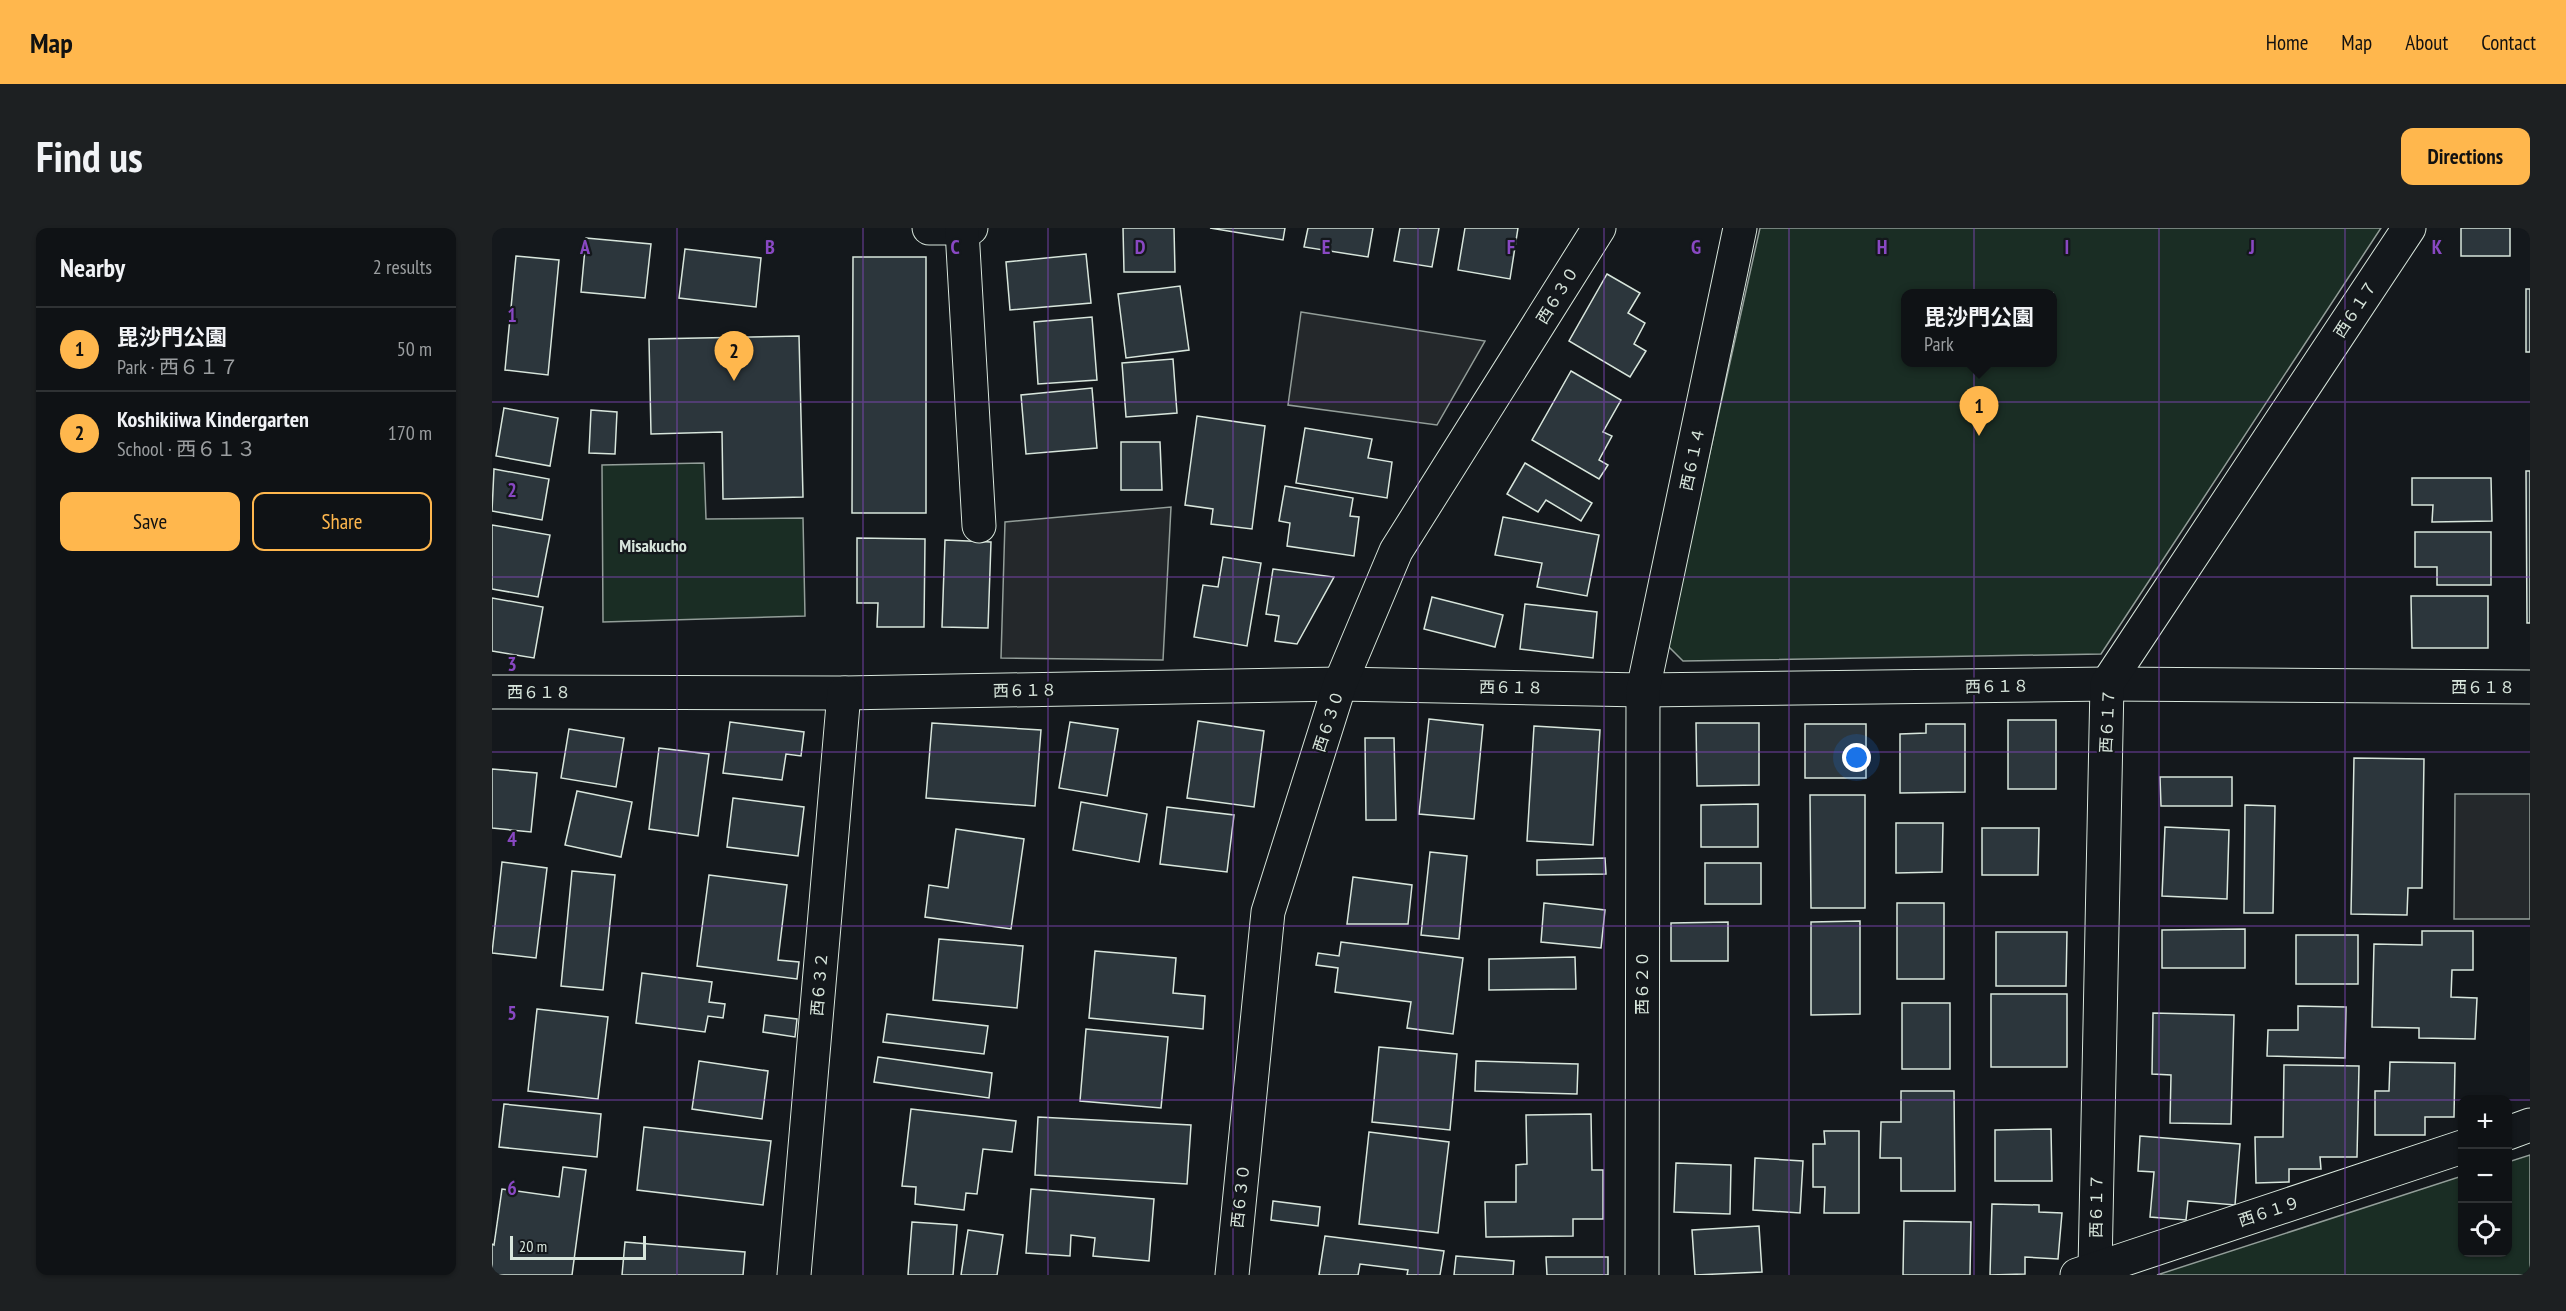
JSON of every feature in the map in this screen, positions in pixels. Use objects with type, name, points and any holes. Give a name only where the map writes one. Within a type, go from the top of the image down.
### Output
[{"type":"street","points":[[929,228],[967,229],[979,526]]},
{"type":"street","name":"西６３０","points":[[1232,1275],[1268,912],[1340,684],[1396,551],[1599,228]]},
{"type":"street","name":"西６１４","points":[[1643,690],[1740,228]]},
{"type":"street","name":"西６１７","points":[[2086,1271],[2107,684],[2409,228]]},
{"type":"street","name":"西６１８","points":[[492,692],[844,693],[1340,684],[1643,690],[2107,684],[2530,687]]},
{"type":"street","name":"西６２０","points":[[1642,1275],[1643,690]]},
{"type":"street","name":"西６３２","points":[[794,1275],[844,693]]},
{"type":"street","points":[[2512,1132],[2530,1125]]},
{"type":"street","name":"西６１９","points":[[2086,1271],[2460,1149]]},
{"type":"green space","points":[[1760,228],[2381,228],[2101,654],[1683,661],[1667,645]]},
{"type":"green space","points":[[704,463],[706,519],[803,518],[805,616],[603,622],[602,465]]},
{"type":"green space","points":[[2530,1155],[2530,1275],[2157,1275],[2458,1177],[2458,1257],[2512,1257],[2512,1161]]},
{"type":"shaded area","points":[[1301,312],[1485,341],[1437,425],[1288,405]]},
{"type":"shaded area","points":[[1171,507],[1163,660],[1001,658],[1005,522]]},
{"type":"shaded area","points":[[2455,794],[2530,794],[2530,919],[2454,919]]},
{"type":"building","points":[[1123,228],[1174,228],[1175,272],[1124,272]]},
{"type":"building","points":[[1210,228],[1285,228],[1283,240]]},
{"type":"building","points":[[1308,228],[1373,228],[1368,257],[1304,247]]},
{"type":"building","points":[[1400,228],[1439,228],[1432,267],[1394,261]]},
{"type":"building","points":[[1465,228],[1518,228],[1510,279],[1458,270]]},
{"type":"building","points":[[2461,228],[2510,228],[2510,256],[2461,256]]},
{"type":"building","points":[[586,238],[651,244],[645,298],[581,292]]},
{"type":"building","points":[[685,249],[761,258],[756,307],[679,298]]},
{"type":"building","points":[[1086,254],[1091,303],[1010,310],[1006,262]]},
{"type":"building","points":[[516,256],[559,260],[548,375],[505,370]]},
{"type":"building","points":[[853,257],[926,257],[926,513],[852,513]]},
{"type":"building","points":[[1607,274],[1640,293],[1628,313],[1645,323],[1634,344],[1646,351],[1630,377],[1569,341]]},
{"type":"building","points":[[1180,286],[1189,350],[1126,358],[1118,294]]},
{"type":"building","points":[[2526,289],[2530,289],[2530,352],[2526,352]]},
{"type":"building","points":[[1092,317],[1097,380],[1038,384],[1034,322]]},
{"type":"building","points":[[799,336],[803,497],[723,499],[722,432],[651,434],[649,339]]},
{"type":"building","points":[[1173,359],[1177,413],[1126,417],[1122,363]]},
{"type":"building","points":[[1571,371],[1621,400],[1603,432],[1612,436],[1599,460],[1608,465],[1599,479],[1532,440]]},
{"type":"building","points":[[1092,388],[1097,448],[1026,454],[1021,395]]},
{"type":"building","points":[[504,408],[558,418],[550,466],[496,456]]},
{"type":"building","points":[[591,410],[617,412],[615,454],[589,453]]},
{"type":"building","points":[[1197,416],[1265,426],[1252,529],[1211,524],[1213,509],[1185,505]]},
{"type":"building","points":[[1305,428],[1372,439],[1368,458],[1392,462],[1387,498],[1296,483]]},
{"type":"building","points":[[1121,442],[1160,442],[1162,490],[1121,490]]},
{"type":"building","points":[[1525,463],[1592,503],[1581,521],[1546,500],[1538,512],[1507,494]]},
{"type":"building","points":[[494,469],[549,479],[542,520],[492,511]]},
{"type":"building","points":[[2526,471],[2530,471],[2530,623],[2527,623]]},
{"type":"building","points":[[2412,478],[2491,478],[2492,521],[2432,522],[2433,505],[2412,505]]},
{"type":"building","points":[[1285,486],[1353,498],[1350,516],[1359,517],[1354,556],[1287,546],[1290,523],[1279,521]]},
{"type":"building","points":[[1503,517],[1599,535],[1587,596],[1537,587],[1542,563],[1495,555]]},
{"type":"building","points":[[492,525],[550,535],[538,597],[492,589]]},
{"type":"building","points":[[2415,532],[2491,532],[2491,585],[2437,585],[2437,567],[2415,567]]},
{"type":"building","points":[[857,538],[925,539],[924,627],[877,627],[878,603],[857,603]]},
{"type":"building","points":[[945,540],[991,542],[988,628],[942,627]]},
{"type":"building","points":[[1223,557],[1261,563],[1247,646],[1194,637],[1203,585],[1218,587]]},
{"type":"building","points":[[1273,569],[1334,577],[1297,644],[1275,641],[1279,616],[1266,614]]},
{"type":"building","points":[[2411,596],[2488,596],[2488,648],[2412,648]]},
{"type":"building","points":[[1432,597],[1503,615],[1495,647],[1424,629]]},
{"type":"building","points":[[492,598],[543,607],[534,658],[492,651]]},
{"type":"building","points":[[1525,604],[1597,612],[1593,658],[1520,649]]},
{"type":"building","points":[[1429,719],[1483,725],[1474,819],[1419,814]]},
{"type":"building","points":[[2008,720],[2056,720],[2056,789],[2008,789]]},
{"type":"building","points":[[1198,721],[1264,731],[1254,807],[1187,798]]},
{"type":"building","points":[[730,722],[804,732],[801,756],[786,754],[782,780],[723,773]]},
{"type":"building","points":[[1070,722],[1118,729],[1107,796],[1059,788]]},
{"type":"building","points":[[932,723],[1041,730],[1035,806],[926,798]]},
{"type":"building","points":[[1696,723],[1759,723],[1759,785],[1697,786]]},
{"type":"building","points":[[1805,724],[1866,724],[1866,778],[1805,778]]},
{"type":"building","points":[[1926,724],[1965,724],[1965,792],[1900,793],[1900,734],[1926,733]]},
{"type":"building","points":[[1534,726],[1600,730],[1593,845],[1527,841]]},
{"type":"building","points":[[569,729],[624,738],[616,787],[561,778]]},
{"type":"building","points":[[1365,738],[1394,738],[1396,820],[1366,820]]},
{"type":"building","points":[[659,748],[709,754],[698,836],[649,829]]},
{"type":"building","points":[[2354,758],[2424,759],[2422,888],[2408,888],[2407,915],[2351,914]]},
{"type":"building","points":[[492,769],[537,773],[531,832],[492,828]]},
{"type":"building","points":[[2160,777],[2232,777],[2232,806],[2161,806]]},
{"type":"building","points":[[577,791],[632,802],[621,857],[565,845]]},
{"type":"building","points":[[1810,795],[1865,795],[1865,908],[1811,908]]},
{"type":"building","points":[[733,798],[804,807],[798,856],[727,847]]},
{"type":"building","points":[[1081,802],[1147,814],[1139,862],[1073,850]]},
{"type":"building","points":[[1758,804],[1758,847],[1701,847],[1701,805]]},
{"type":"building","points":[[2245,805],[2275,806],[2273,913],[2244,913]]},
{"type":"building","points":[[1167,807],[1234,815],[1227,872],[1160,864]]},
{"type":"building","points":[[1896,823],[1943,823],[1942,872],[1896,873]]},
{"type":"building","points":[[2165,827],[2229,830],[2227,899],[2162,896]]},
{"type":"building","points":[[1982,828],[2039,828],[2038,875],[1982,875]]},
{"type":"building","points":[[956,829],[1024,839],[1011,929],[925,917],[929,885],[948,888]]},
{"type":"building","points":[[1430,852],[1467,856],[1459,939],[1421,935]]},
{"type":"building","points":[[1605,858],[1606,874],[1537,875],[1537,860]]},
{"type":"building","points":[[502,862],[547,868],[536,958],[492,953]]},
{"type":"building","points":[[1705,863],[1761,863],[1761,904],[1705,904]]},
{"type":"building","points":[[572,871],[615,875],[603,990],[561,986]]},
{"type":"building","points":[[709,875],[787,885],[778,960],[799,962],[797,979],[697,966]]},
{"type":"building","points":[[1353,877],[1412,885],[1408,924],[1347,924]]},
{"type":"building","points":[[1544,903],[1605,910],[1601,948],[1541,942]]},
{"type":"building","points":[[1897,903],[1944,903],[1944,979],[1897,979]]},
{"type":"building","points":[[1860,921],[1860,1014],[1811,1015],[1811,922]]},
{"type":"building","points":[[1728,922],[1728,961],[1671,961],[1671,923]]},
{"type":"building","points":[[2245,929],[2245,968],[2162,968],[2162,930]]},
{"type":"building","points":[[2422,931],[2473,931],[2473,970],[2452,970],[2451,997],[2477,998],[2475,1039],[2419,1038],[2419,1028],[2372,1027],[2374,944],[2422,945]]},
{"type":"building","points":[[1996,932],[2067,932],[2066,986],[1996,986]]},
{"type":"building","points":[[2296,935],[2358,935],[2358,984],[2296,984]]},
{"type":"building","points":[[939,939],[1023,946],[1017,1008],[933,1000]]},
{"type":"building","points":[[1341,942],[1463,958],[1453,1034],[1407,1028],[1411,1002],[1335,992],[1338,968],[1316,965],[1318,953],[1339,956]]},
{"type":"building","points":[[1095,951],[1176,958],[1173,993],[1205,996],[1203,1029],[1089,1018]]},
{"type":"building","points":[[1575,957],[1576,989],[1489,990],[1489,959]]},
{"type":"building","points":[[642,973],[712,982],[709,1002],[725,1004],[723,1018],[708,1016],[705,1032],[636,1023]]},
{"type":"building","points":[[1991,994],[2067,994],[2067,1067],[1991,1067]]},
{"type":"building","points":[[1902,1003],[1950,1003],[1950,1069],[1902,1069]]},
{"type":"building","points":[[2298,1006],[2346,1007],[2345,1058],[2267,1056],[2268,1030],[2298,1030]]},
{"type":"building","points":[[537,1009],[608,1017],[598,1099],[528,1091]]},
{"type":"building","points":[[2153,1013],[2234,1015],[2231,1124],[2170,1123],[2171,1075],[2152,1074]]},
{"type":"building","points":[[887,1014],[988,1026],[984,1054],[883,1042]]},
{"type":"building","points":[[765,1015],[797,1019],[795,1037],[763,1032]]},
{"type":"building","points":[[1086,1029],[1168,1037],[1161,1108],[1080,1101]]},
{"type":"building","points":[[1379,1047],[1457,1054],[1450,1130],[1372,1122]]},
{"type":"building","points":[[878,1057],[992,1073],[989,1098],[874,1082]]},
{"type":"building","points":[[699,1061],[768,1071],[762,1119],[692,1109]]},
{"type":"building","points":[[1476,1061],[1578,1064],[1577,1094],[1475,1091]]},
{"type":"building","points":[[2390,1062],[2455,1063],[2454,1117],[2425,1117],[2425,1135],[2375,1135],[2375,1091],[2389,1091]]},
{"type":"building","points":[[2284,1065],[2359,1066],[2357,1157],[2320,1157],[2321,1169],[2289,1169],[2289,1182],[2256,1183],[2255,1137],[2283,1137]]},
{"type":"building","points":[[1901,1091],[1954,1091],[1955,1191],[1901,1191],[1901,1158],[1880,1158],[1881,1122],[1901,1122]]},
{"type":"building","points":[[504,1104],[601,1114],[597,1157],[499,1147]]},
{"type":"building","points":[[911,1109],[1016,1121],[1012,1152],[983,1149],[977,1194],[966,1193],[964,1210],[915,1204],[916,1187],[902,1186]]},
{"type":"building","points":[[1591,1114],[1592,1170],[1603,1170],[1603,1219],[1573,1219],[1573,1236],[1486,1237],[1485,1202],[1516,1202],[1516,1165],[1527,1164],[1526,1115]]},
{"type":"building","points":[[1038,1117],[1191,1125],[1187,1184],[1035,1175]]},
{"type":"building","points":[[644,1127],[771,1141],[763,1205],[637,1190]]},
{"type":"building","points":[[2051,1129],[2052,1181],[1995,1181],[1995,1130]]},
{"type":"building","points":[[1824,1131],[1859,1131],[1859,1213],[1824,1213],[1825,1187],[1813,1187],[1813,1144],[1825,1144]]},
{"type":"building","points":[[1369,1132],[1449,1142],[1438,1233],[1359,1224]]},
{"type":"building","points":[[2140,1136],[2240,1144],[2235,1205],[2188,1201],[2186,1220],[2150,1217],[2154,1172],[2138,1171]]},
{"type":"building","points":[[1755,1158],[1803,1161],[1800,1213],[1753,1210]]},
{"type":"building","points":[[1676,1163],[1731,1165],[1730,1214],[1674,1212]]},
{"type":"building","points":[[563,1167],[586,1170],[572,1275],[492,1275],[492,1244],[494,1245],[502,1189],[559,1197]]},
{"type":"building","points":[[1031,1189],[1154,1199],[1149,1261],[1093,1256],[1095,1238],[1071,1235],[1070,1256],[1026,1253]]},
{"type":"building","points":[[1273,1201],[1320,1207],[1318,1226],[1271,1220]]},
{"type":"building","points":[[1992,1204],[2039,1205],[2039,1212],[2062,1213],[2058,1259],[2025,1257],[2025,1274],[1990,1275]]},
{"type":"building","points":[[1904,1221],[1971,1222],[1970,1275],[1903,1275]]},
{"type":"building","points":[[912,1222],[957,1225],[953,1275],[908,1275]]},
{"type":"building","points":[[1759,1226],[1762,1272],[1695,1275],[1692,1230]]},
{"type":"building","points":[[968,1230],[1003,1235],[997,1275],[961,1275]]},
{"type":"building","points":[[1325,1236],[1444,1251],[1440,1275],[1407,1275],[1408,1270],[1360,1264],[1358,1275],[1319,1275]]},
{"type":"building","points":[[625,1242],[745,1252],[743,1275],[622,1275]]},
{"type":"building","points":[[1456,1256],[1514,1261],[1513,1275],[1454,1275]]},
{"type":"building","points":[[1546,1257],[1608,1257],[1608,1275],[1547,1275]]},
{"type":"place","name":"Koshikiiwa Kindergarten","points":[[734,381]]},
{"type":"place","name":"毘沙門公園","points":[[1979,436]]},
{"type":"district","name":"Misakucho","points":[[653,545]]}]
